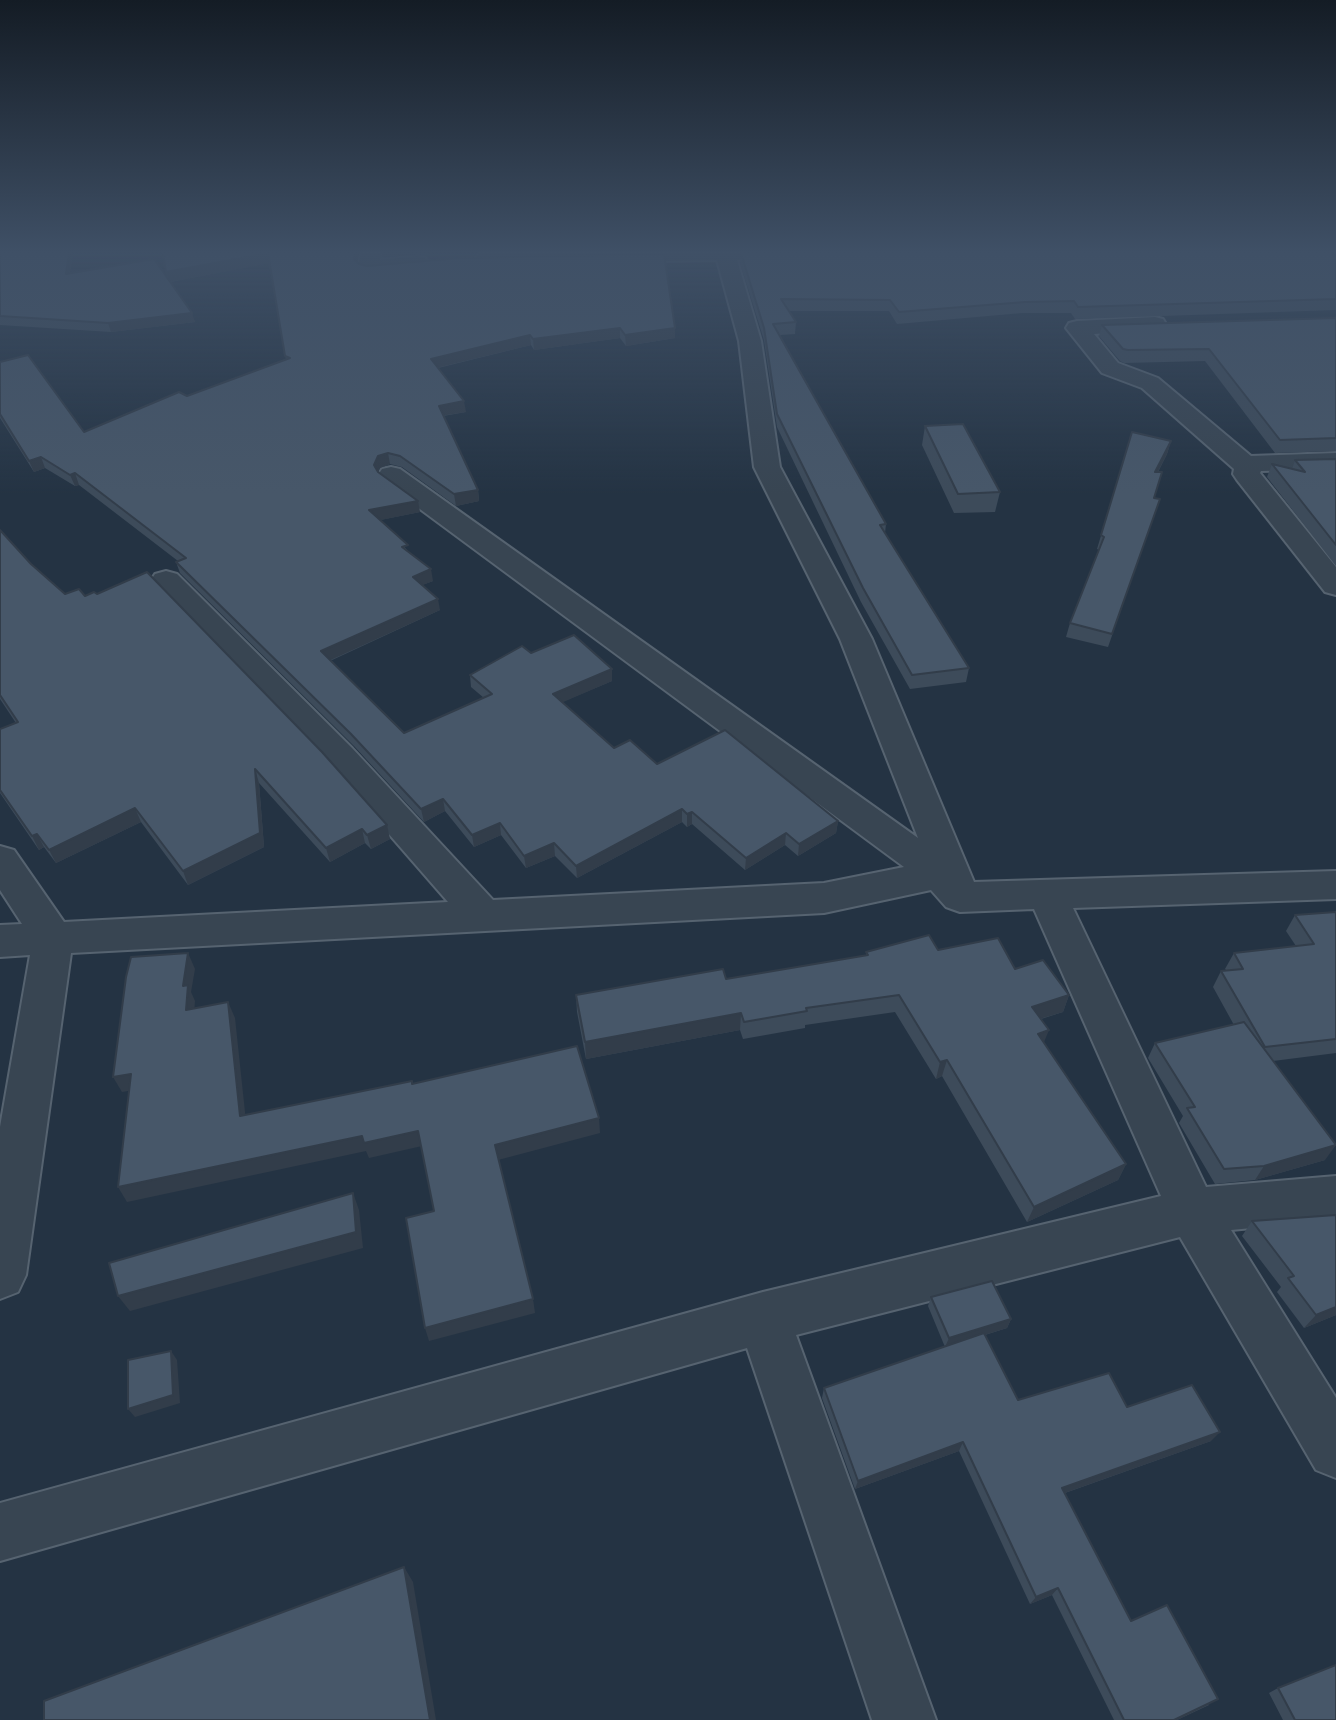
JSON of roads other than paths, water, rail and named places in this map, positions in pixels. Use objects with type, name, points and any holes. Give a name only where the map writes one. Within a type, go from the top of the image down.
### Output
[{"type":"street","points":[[748,333],[767,467],[856,639],[950,885]]},
{"type":"street","points":[[1081,333],[1110,368],[1152,385],[1248,467]]},
{"type":"street","points":[[1336,461],[1255,463],[1248,467],[1246,474],[1336,586]]},
{"type":"street","points":[[391,475],[950,885]]},
{"type":"street","points":[[166,580],[340,756],[482,914]]},
{"type":"street","points":[[0,860],[53,938],[0,1275]]},
{"type":"street","points":[[0,940],[824,898],[950,885],[1047,894],[1336,885]]},
{"type":"street","points":[[1047,894],[1192,1211],[1336,1450]]},
{"type":"street","points":[[0,1532],[763,1318],[1192,1211],[1336,1198]]},
{"type":"street","points":[[763,1318],[904,1720]]}]
